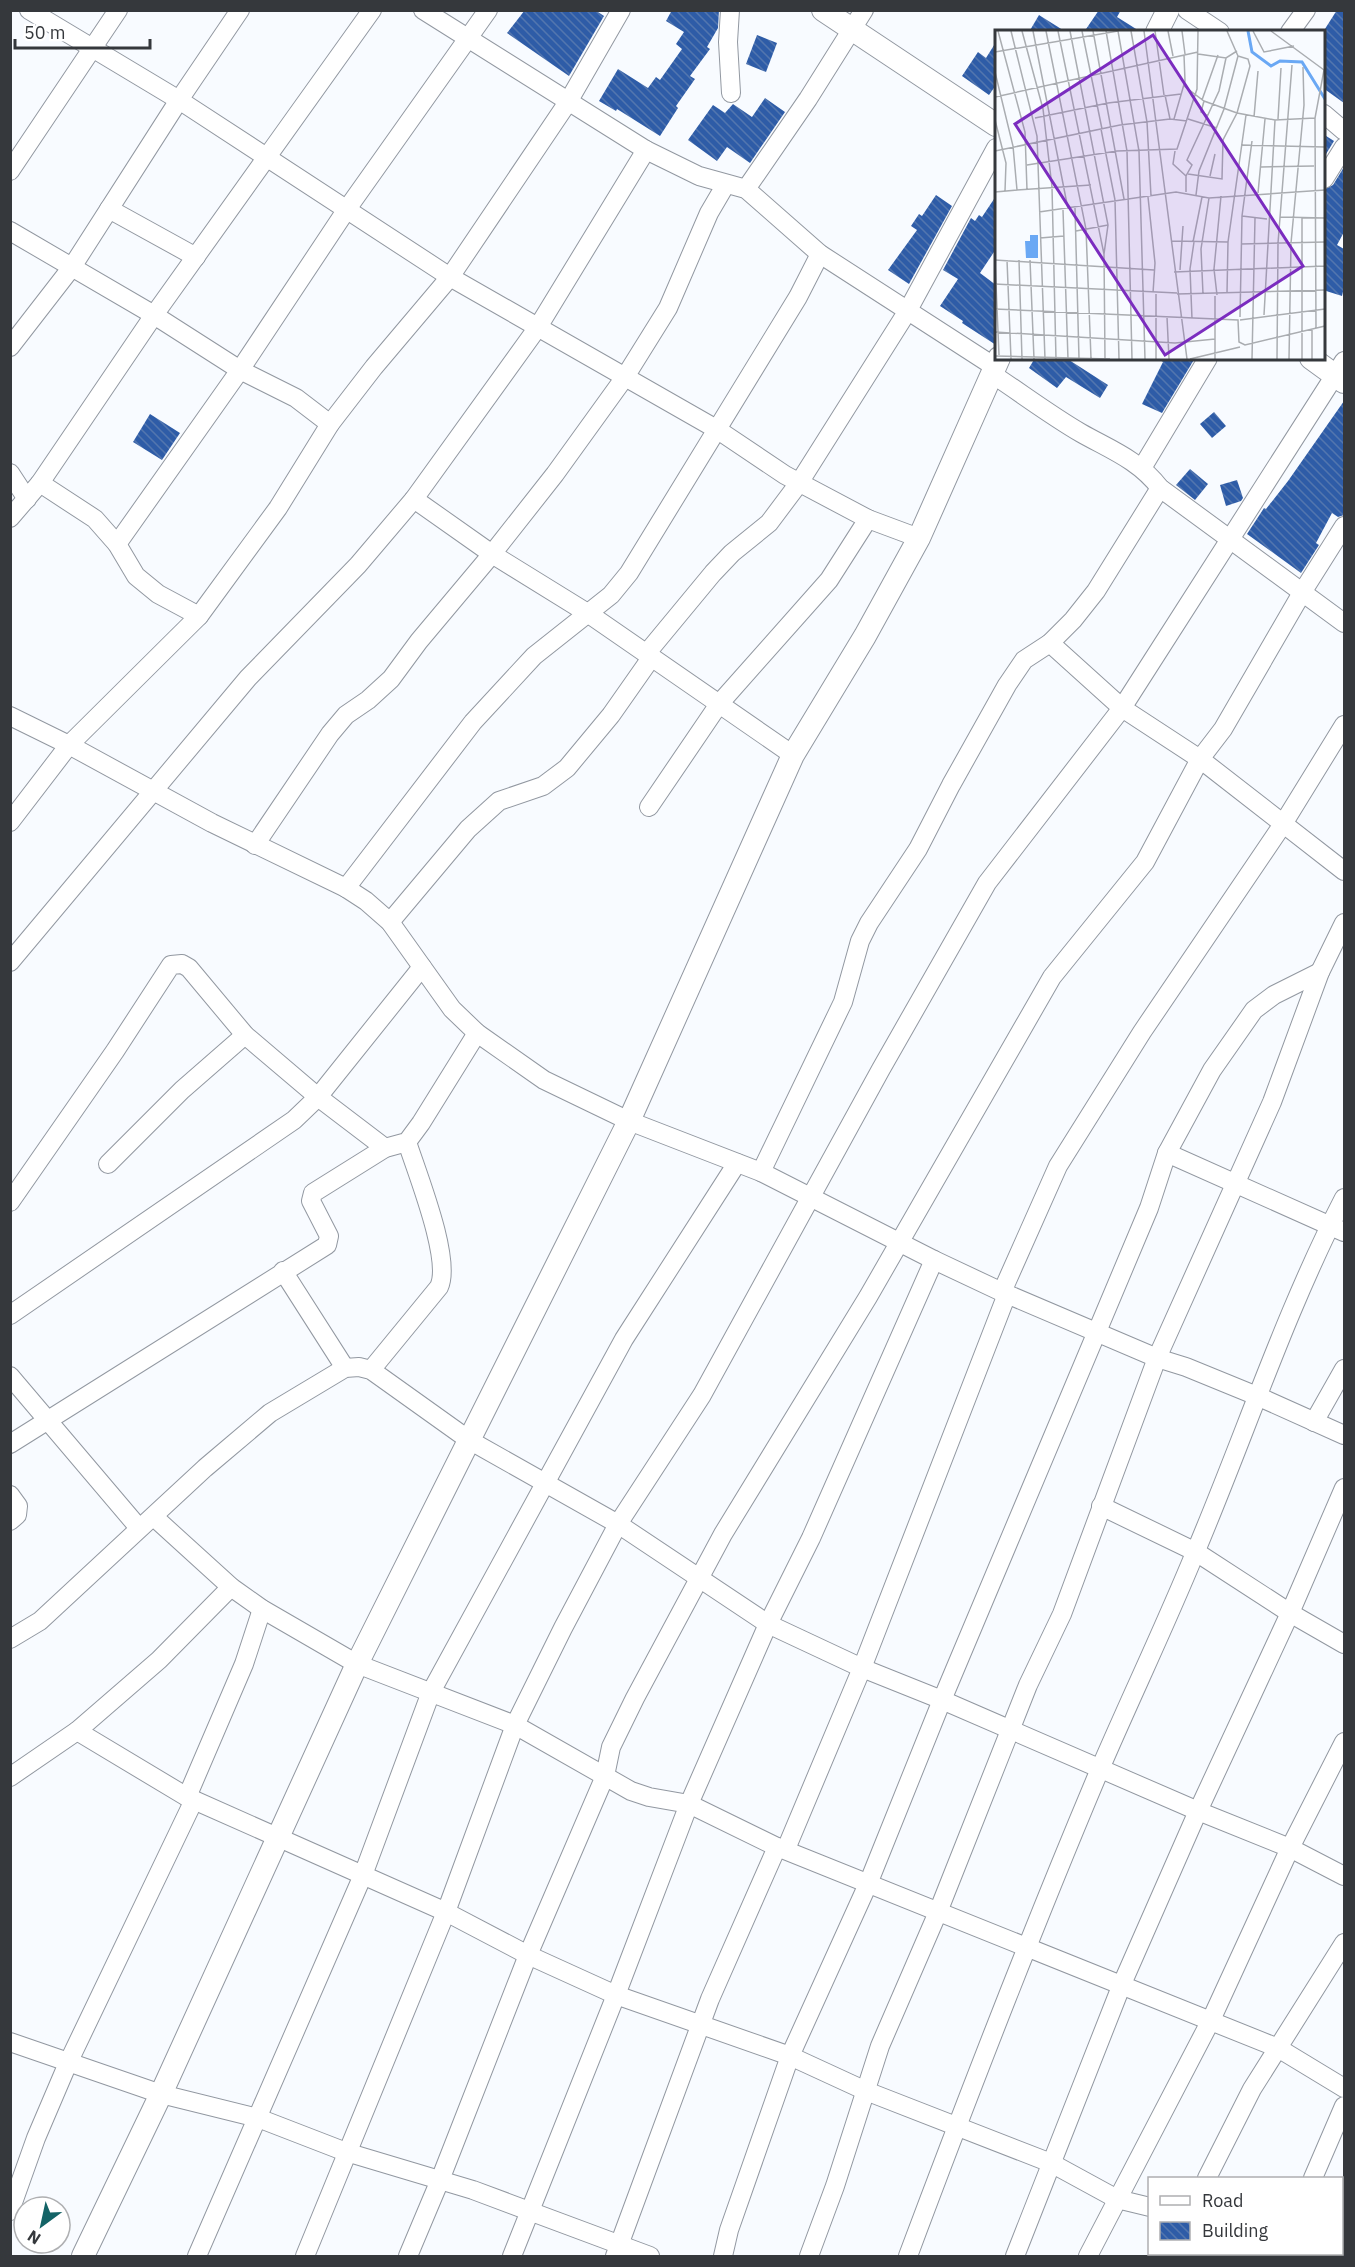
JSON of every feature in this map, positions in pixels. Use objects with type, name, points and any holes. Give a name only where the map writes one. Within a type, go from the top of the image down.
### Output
[{"type":"street","points":[[29,10],[179,100],[450,277],[718,430],[799,483],[868,519],[919,538]]},
{"type":"street","points":[[10,171],[118,10]]},
{"type":"street","points":[[10,347],[72,267],[179,100],[240,10]]},
{"type":"street","points":[[10,518],[40,483],[154,315],[372,10]]},
{"type":"street","points":[[423,10],[646,150],[699,176],[746,189],[820,254],[995,367],[1080,433],[1142,468],[1160,488],[1230,537],[1344,623]]},
{"type":"street","points":[[117,544],[240,370],[347,209],[488,10]]},
{"type":"street","points":[[10,822],[69,745],[199,616],[278,508],[330,424],[374,367],[450,277],[568,102],[621,10]]},
{"type":"street","points":[[730,10],[728,42],[731,93]]},
{"type":"street","points":[[823,10],[995,124]]},
{"type":"street","points":[[746,189],[853,30],[864,10]]},
{"type":"street","points":[[1158,30],[1168,10]]},
{"type":"street","points":[[1187,10],[1217,30]]},
{"type":"street","points":[[1291,30],[1306,10]]},
{"type":"street","points":[[1325,116],[1344,131]]},
{"type":"street","points":[[1325,176],[1344,147]]},
{"type":"street","points":[[10,962],[248,678],[358,565],[414,499],[538,327],[646,150]]},
{"type":"street","points":[[390,922],[461,837],[500,801],[543,786],[567,768],[610,715],[649,656],[713,573],[732,553],[769,523],[799,483],[907,312],[995,150]]},
{"type":"street","points":[[255,845],[330,734],[346,715],[368,700],[391,679],[419,641],[492,554],[626,377],[668,308],[709,213],[726,184]]},
{"type":"street","points":[[109,209],[196,257]]},
{"type":"street","points":[[10,231],[154,315],[240,370],[296,398],[330,424]]},
{"type":"street","points":[[346,888],[473,722],[534,656],[611,595],[629,573],[798,297],[820,254]]},
{"type":"street","points":[[1142,468],[1207,360]]},
{"type":"street","points":[[305,2256],[446,1912],[515,1725],[618,1524],[702,1395],[881,1069],[987,883],[1122,708],[1230,537],[1342,373],[1315,360]]},
{"type":"street","points":[[83,2256],[161,2094],[357,1664],[628,1121],[793,755],[865,636],[919,538],[995,367]]},
{"type":"street","points":[[10,473],[27,499]]},
{"type":"street","points":[[40,483],[95,519],[117,544],[136,576],[158,594],[199,616]]},
{"type":"street","points":[[761,1172],[843,1002],[860,941],[869,923],[918,849],[1007,685],[1024,660],[1050,643],[1073,620],[1096,591],[1160,488]]},
{"type":"street","points":[[414,499],[492,554],[589,614],[793,755]]},
{"type":"street","points":[[649,807],[719,704],[829,580],[868,519]]},
{"type":"street","points":[[408,2256],[528,1956],[605,1776],[611,1747],[699,1578],[736,1511],[799,1412],[899,1242],[1052,977],[1145,862],[1200,759],[1223,729],[1303,591],[1344,526]]},
{"type":"street","points":[[1050,643],[1122,708],[1200,759],[1344,871]]},
{"type":"street","points":[[10,716],[69,745],[255,845],[346,888],[366,901],[390,922],[452,1009],[477,1033],[544,1080],[628,1121],[761,1172],[1004,1293],[1156,1358],[1186,1367],[1257,1396],[1344,1435]]},
{"type":"street","points":[[617,2252],[701,2023],[862,1668],[1004,1293],[1058,1166],[1142,1032],[1283,824],[1344,725]]},
{"type":"street","points":[[809,2256],[835,2186],[880,2046],[939,1912],[1028,1685],[1062,1614],[1156,1358],[1272,1102],[1320,972],[1344,923]]},
{"type":"street","points":[[10,1202],[115,1051],[171,965],[182,964],[189,968],[245,1035],[318,1097],[385,1148]]},
{"type":"street","points":[[10,1315],[294,1120],[318,1097],[422,967]]},
{"type":"street","points":[[723,2256],[729,2230],[790,2056],[868,1884],[942,1700],[1149,1208],[1167,1153],[1212,1070],[1254,1010],[1274,995],[1320,972]]},
{"type":"street","points":[[10,1444],[327,1245],[329,1236],[311,1201],[313,1193],[385,1148],[407,1142],[477,1033]]},
{"type":"street","points":[[108,1164],[182,1090],[245,1035]]},
{"type":"street","points":[[371,1370],[439,1287],[442,1280],[443,1272],[437,1236],[407,1142]]},
{"type":"street","points":[[1167,1153],[1337,1229]]},
{"type":"street","points":[[197,2256],[363,1875],[431,1692],[624,1339],[737,1163]]},
{"type":"street","points":[[908,2256],[957,2126],[1100,1769],[1196,1552],[1257,1396],[1337,1229],[1344,1198]]},
{"type":"street","points":[[512,2256],[689,1804],[768,1624],[811,1538],[934,1260]]},
{"type":"street","points":[[283,1271],[345,1368]]},
{"type":"street","points":[[10,1639],[40,1621],[205,1468],[270,1413],[345,1368],[359,1367],[371,1370],[469,1440],[618,1524],[768,1624],[862,1668],[1290,1848],[1344,1876]]},
{"type":"street","points":[[1314,1422],[1344,1369]]},
{"type":"street","points":[[10,1376],[140,1528]]},
{"type":"street","points":[[1015,2256],[1122,1984],[1344,1488]]},
{"type":"street","points":[[10,1495],[18,1506],[17,1515],[10,1521]]},
{"type":"street","points":[[1101,1506],[1196,1552],[1290,1613],[1344,1644]]},
{"type":"street","points":[[154,1517],[231,1587],[262,1609],[357,1664],[515,1725],[631,1791],[649,1797],[689,1804],[782,1848],[868,1884],[1278,2048],[1344,2088]]},
{"type":"street","points":[[12,1771],[77,1731],[159,1660],[231,1587]]},
{"type":"street","points":[[10,2211],[36,2139],[68,2063],[191,1798],[244,1664],[262,1609]]},
{"type":"street","points":[[77,1731],[191,1798],[446,1912],[528,1956],[616,1995],[790,2056],[866,2091],[1051,2163],[1117,2199],[1148,2207]]},
{"type":"street","points":[[1088,2256],[1211,2020],[1290,1848],[1344,1742]]},
{"type":"street","points":[[1208,2177],[1252,2089],[1344,1944]]},
{"type":"street","points":[[10,2042],[161,2094],[258,2118],[346,2152],[473,2190],[529,2212],[617,2252],[650,2256]]},
{"type":"street","points":[[1313,2177],[1344,2106]]},
{"type":"building","points":[[525,10],[595,10],[604,16],[569,76],[507,33]]},
{"type":"building","points":[[672,10],[719,10],[718,28],[707,47],[710,49],[690,76],[695,79],[676,106],[678,108],[660,136],[617,109],[616,111],[599,101],[618,69],[648,88],[656,77],[660,80],[682,49],[676,44],[684,32],[666,21]]},
{"type":"building","points":[[1099,10],[1121,10],[1117,17],[1138,30],[1085,30]]},
{"type":"building","points":[[1337,10],[1344,10],[1344,103],[1325,89],[1324,30]]},
{"type":"building","points":[[1039,15],[1063,30],[1030,30]]},
{"type":"building","points":[[757,35],[777,43],[766,72],[746,64]]},
{"type":"building","points":[[995,44],[995,86],[989,95],[962,76],[978,52],[986,58]]},
{"type":"building","points":[[765,98],[785,112],[750,163],[727,147],[717,161],[688,140],[713,105],[725,113],[733,104],[752,117]]},
{"type":"building","points":[[1325,135],[1334,141],[1325,156]]},
{"type":"building","points":[[1344,167],[1344,232],[1337,245],[1344,249],[1342,296],[1325,291],[1325,189],[1333,185]]},
{"type":"building","points":[[936,195],[952,206],[909,284],[888,270],[917,230],[911,226],[919,214],[922,216]]},
{"type":"building","points":[[995,198],[995,250],[980,273],[995,284],[995,344],[940,306],[958,279],[943,270],[971,218],[975,221],[979,215],[982,217]]},
{"type":"building","points":[[1034,360],[1069,360],[1108,385],[1100,398],[1066,377],[1057,388],[1029,368]]},
{"type":"building","points":[[1160,360],[1194,360],[1162,413],[1142,404],[1163,362]]},
{"type":"building","points":[[1344,401],[1344,515],[1338,517],[1332,513],[1316,543],[1319,545],[1301,573],[1247,534],[1264,508],[1266,509],[1288,481]]},
{"type":"building","points":[[1214,412],[1226,426],[1212,438],[1200,424]]},
{"type":"building","points":[[150,414],[180,433],[162,460],[133,442]]},
{"type":"building","points":[[1190,469],[1208,484],[1195,500],[1176,485]]},
{"type":"building","points":[[1237,480],[1243,498],[1241,501],[1226,506],[1220,485]]}]
